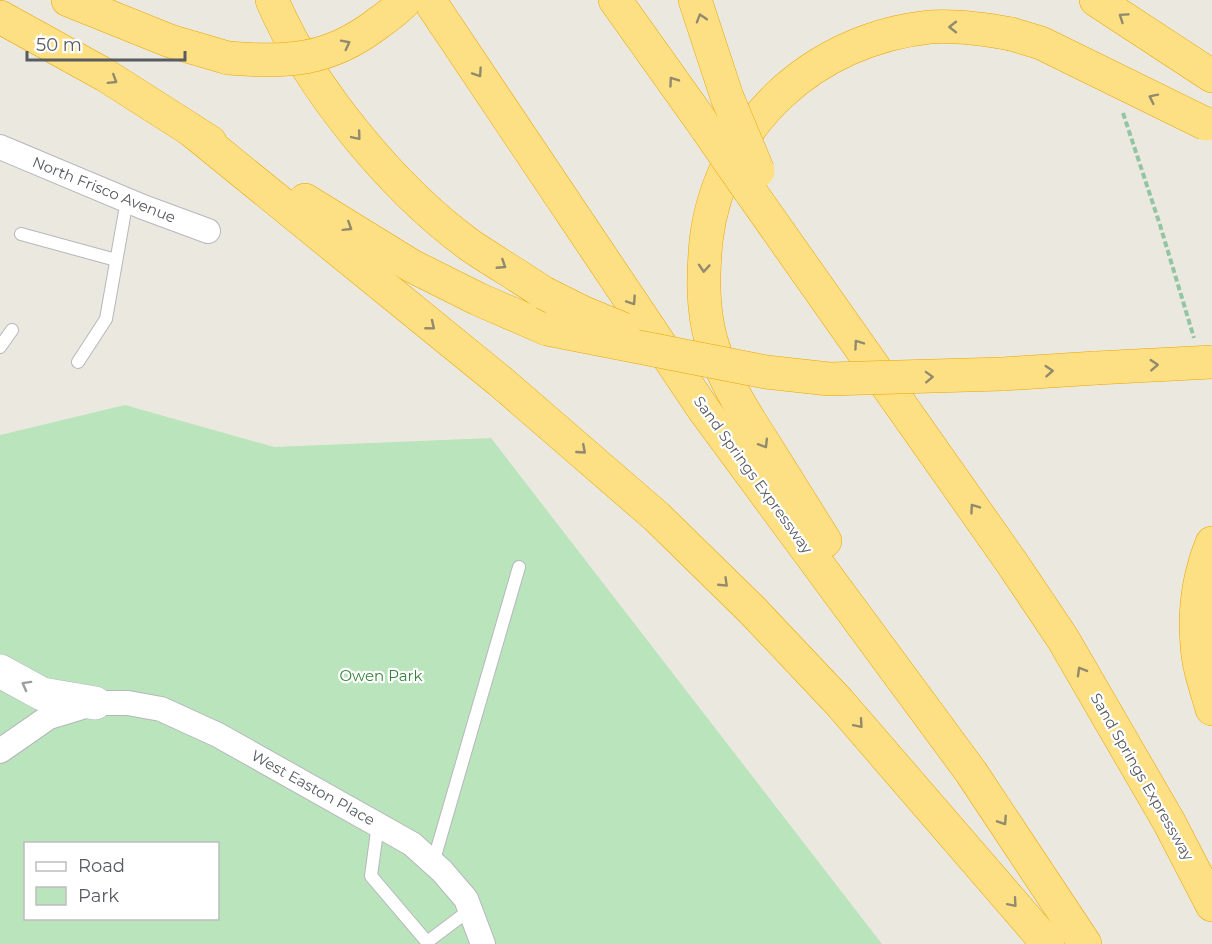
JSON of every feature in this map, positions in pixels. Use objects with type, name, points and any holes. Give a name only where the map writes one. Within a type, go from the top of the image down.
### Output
[{"type":"highway","points":[[68,0],[170,41],[228,58],[284,61],[316,56],[343,46],[367,32],[406,0]]},
{"type":"highway","points":[[272,0],[294,45],[348,125],[376,158],[431,213],[471,245],[544,293],[582,312],[666,344],[766,372]]},
{"type":"highway","name":"Sand Springs Expressway","points":[[429,0],[704,410],[971,772],[1084,944]]},
{"type":"highway","name":"Sand Springs Expressway","points":[[615,0],[707,129],[754,181],[789,245],[1063,639],[1169,822],[1212,905]]},
{"type":"highway","points":[[695,0],[754,181]]},
{"type":"highway","points":[[1096,0],[1212,76]]},
{"type":"highway","points":[[13,24],[105,75],[412,266],[478,299],[547,329],[766,372],[829,379],[1002,374],[1096,368],[1203,351]]},
{"type":"highway","points":[[971,772],[733,394],[712,342],[705,310],[703,273],[708,226],[714,200],[737,146],[751,126],[774,100],[804,73],[836,53],[866,41],[898,32],[931,27],[960,27],[1011,34],[1041,43],[1209,126]]},
{"type":"highway","points":[[191,130],[501,382],[657,517],[752,610],[839,702],[1048,944]]},
{"type":"highway","points":[[1212,543],[1200,583],[1197,620],[1197,646],[1212,709]]},
{"type":"main road","points":[[0,671],[42,693],[95,703]]},
{"type":"street","name":"North Frisco Avenue","points":[[0,147],[208,231]]},
{"type":"street","name":"West Easton Place","points":[[0,751],[49,717],[95,703],[128,703],[161,709],[218,735],[412,844],[466,899],[483,944]]},
{"type":"lane","points":[[78,362],[106,319],[127,200]]},
{"type":"lane","points":[[21,234],[116,260]]},
{"type":"lane","points":[[0,347],[12,330]]},
{"type":"lane","points":[[433,863],[519,567]]},
{"type":"lane","points":[[378,824],[371,876],[426,942],[471,909]]},
{"type":"path","points":[[1123,112],[1203,351]]},
{"type":"green space","name":"Owen Park","points":[[125,405],[274,447],[491,438],[882,944],[0,944],[0,435]]}]
